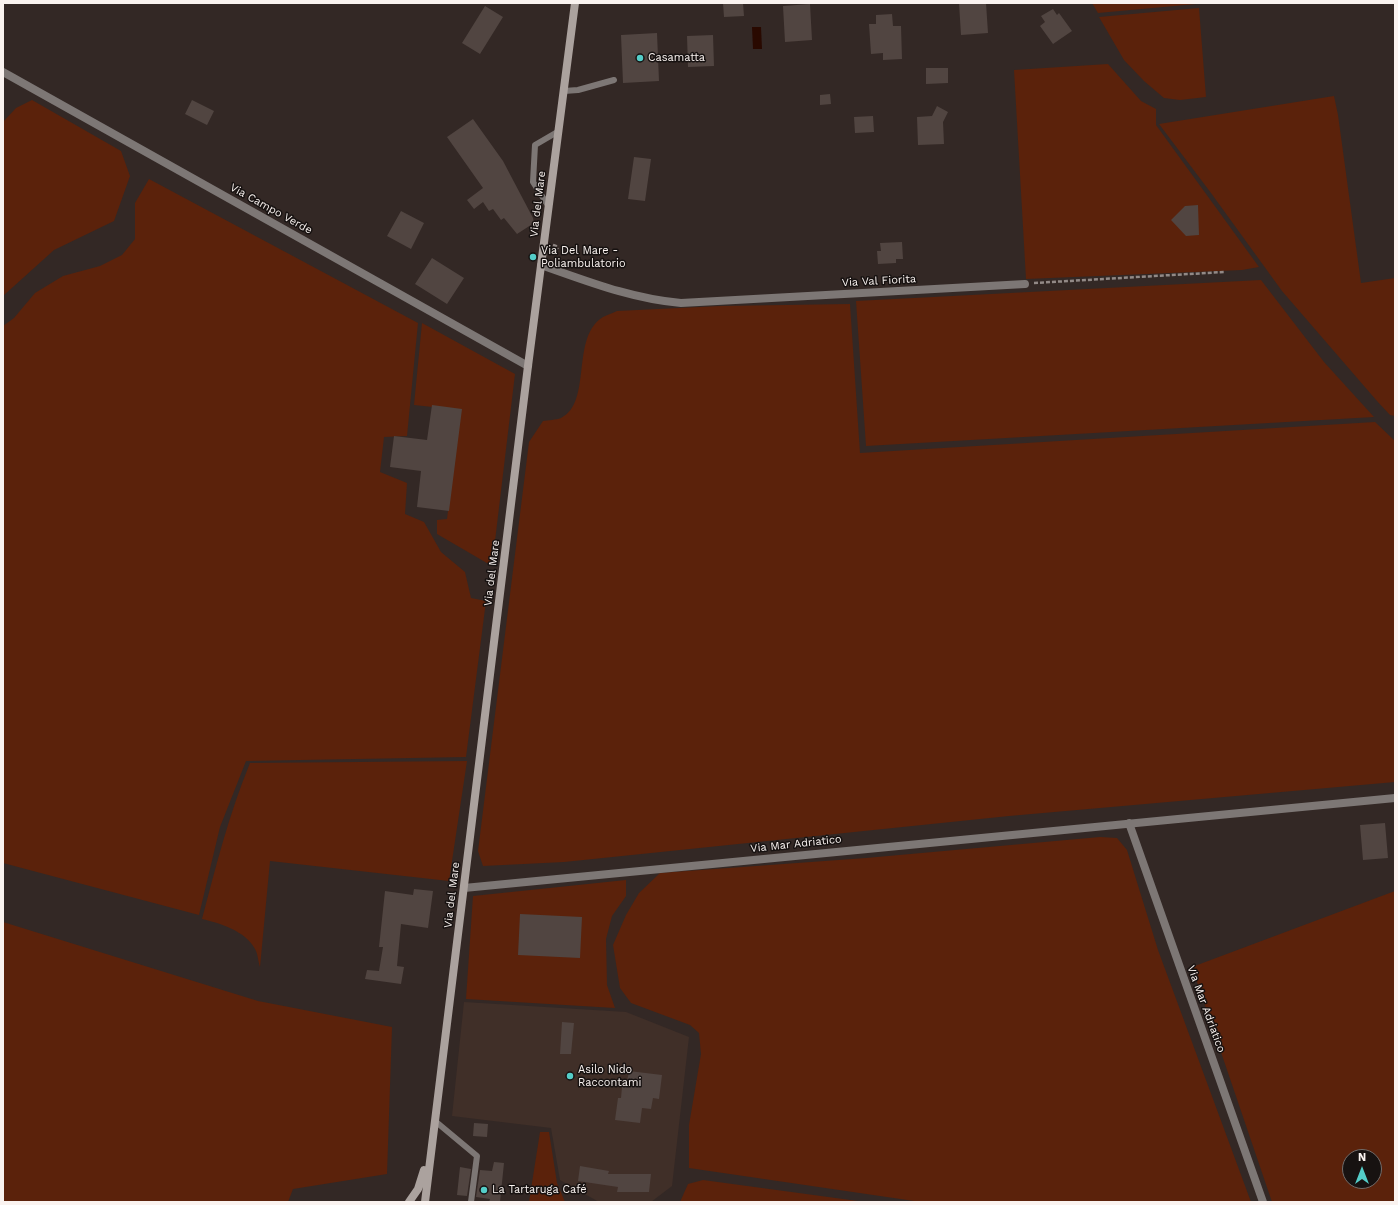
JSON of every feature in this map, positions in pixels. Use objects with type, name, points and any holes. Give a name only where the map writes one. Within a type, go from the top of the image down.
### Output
[{"type":"main road","name":"Via del Mare","points":[[424,1202],[528,366],[576,3]]},
{"type":"main road","name":"Via del Mare","points":[[409,1202],[418,1189],[431,1146]]},
{"type":"street","name":"Via Campo Verde","points":[[3,72],[528,366]]},
{"type":"street","name":"Via Val Fiorita","points":[[541,265],[618,291],[656,300],[681,303],[1025,284]]},
{"type":"street","name":"Via Mar Adriatico","points":[[464,888],[1395,798]]},
{"type":"street","name":"Via Mar Adriatico","points":[[1129,823],[1263,1202]]},
{"type":"lane","points":[[564,91],[578,90],[614,80]]},
{"type":"lane","points":[[549,207],[533,182],[535,145],[559,131]]},
{"type":"lane","points":[[435,1121],[477,1156],[470,1202]]},
{"type":"path","points":[[1025,284],[1224,272]]},
{"type":"shaded area","points":[[1092,3],[1207,3],[1098,13]]},
{"type":"shaded area","points":[[1199,8],[1206,97],[1180,100],[1164,98],[1144,81],[1124,60],[1099,17]]},
{"type":"shaded area","points":[[752,27],[761,27],[762,49],[753,49]]},
{"type":"shaded area","points":[[1108,64],[1141,101],[1156,109],[1156,125],[1259,267],[1242,270],[1026,279],[1014,70]]},
{"type":"shaded area","points":[[1334,96],[1338,115],[1361,283],[1395,278],[1395,416],[1390,415],[1377,401],[1282,291],[1159,124]]},
{"type":"shaded area","points":[[32,100],[121,151],[130,176],[114,221],[54,250],[3,296],[3,122],[16,108]]},
{"type":"shaded area","points":[[149,179],[418,323],[407,436],[384,437],[380,472],[407,483],[405,514],[424,522],[441,552],[465,572],[471,598],[486,601],[466,757],[246,761],[220,827],[199,915],[3,863],[3,326],[14,318],[35,293],[63,276],[100,266],[122,255],[135,239],[135,203]]},
{"type":"shaded area","points":[[1261,280],[1324,362],[1374,417],[866,446],[856,301]]},
{"type":"shaded area","points":[[850,304],[860,453],[1375,422],[1395,441],[1395,782],[1009,816],[564,862],[483,866],[478,851],[529,442],[543,421],[561,418],[571,410],[580,384],[587,339],[593,326],[603,317],[617,311],[721,306]]},
{"type":"shaded area","points":[[422,323],[515,374],[492,566],[437,534],[437,520],[447,519],[461,410],[414,405]]},
{"type":"shaded area","points":[[467,761],[449,881],[270,861],[260,967],[256,951],[245,937],[232,929],[202,919],[229,821],[250,763]]},
{"type":"shaded area","points":[[1100,837],[1117,838],[1127,850],[1158,950],[1251,1202],[921,1202],[689,1168],[689,1125],[701,1054],[699,1033],[690,1025],[631,1003],[620,988],[613,945],[626,915],[639,893],[660,873],[866,858]]},
{"type":"shaded area","points":[[626,880],[626,896],[612,916],[606,939],[607,985],[615,1008],[466,999],[473,896]]},
{"type":"shaded area","points":[[1395,891],[1395,1202],[1272,1202],[1192,967]]},
{"type":"shaded area","points":[[3,922],[258,1001],[392,1027],[387,1174],[293,1189],[288,1202],[3,1202]]},
{"type":"shaded area","name":"Asilo Nido Raccontami","points":[[464,1002],[626,1012],[689,1037],[672,1186],[651,1202],[599,1202],[560,1180],[551,1128],[452,1116]]},
{"type":"shaded area","points":[[540,1132],[549,1132],[557,1183],[565,1202],[529,1202]]},
{"type":"shaded area","points":[[703,1180],[865,1202],[680,1202],[688,1184]]},
{"type":"building","points":[[723,3],[743,3],[744,16],[724,17]]},
{"type":"building","points":[[959,3],[986,3],[988,33],[961,35]]},
{"type":"building","points":[[810,4],[812,40],[785,42],[783,6]]},
{"type":"building","points":[[485,6],[503,17],[480,54],[462,43]]},
{"type":"building","points":[[1053,9],[1057,15],[1059,13],[1072,31],[1053,44],[1040,26],[1045,22],[1041,16]]},
{"type":"building","points":[[892,14],[893,26],[901,26],[902,59],[883,60],[883,53],[871,54],[869,24],[876,24],[876,15]]},
{"type":"building","name":"Casamatta","points":[[657,33],[659,81],[623,83],[621,35]]},
{"type":"building","points":[[713,35],[714,66],[688,67],[687,36]]},
{"type":"building","points":[[926,68],[948,68],[948,83],[926,84]]},
{"type":"building","points":[[830,94],[831,104],[820,105],[820,95]]},
{"type":"building","points":[[192,100],[214,111],[207,125],[185,114]]},
{"type":"building","points":[[937,106],[948,112],[943,122],[944,144],[918,145],[917,117],[932,116]]},
{"type":"building","points":[[873,116],[874,132],[855,133],[854,117]]},
{"type":"building","points":[[473,119],[503,161],[533,218],[534,223],[517,234],[504,218],[501,220],[493,209],[489,211],[483,202],[474,209],[467,200],[483,188],[447,137]]},
{"type":"building","points":[[634,157],[651,159],[645,201],[628,199]]},
{"type":"building","points":[[1198,205],[1199,235],[1186,236],[1171,220],[1185,206]]},
{"type":"building","points":[[401,211],[424,223],[411,249],[387,236]]},
{"type":"building","points":[[902,242],[903,259],[896,259],[896,263],[878,264],[877,251],[881,251],[880,243]]},
{"type":"building","points":[[432,258],[464,278],[447,304],[415,284]]},
{"type":"building","points":[[432,405],[462,409],[449,511],[417,507],[421,471],[390,467],[394,436],[427,440]]},
{"type":"building","points":[[1385,823],[1388,858],[1363,860],[1360,825]]},
{"type":"building","points":[[414,889],[433,891],[428,928],[401,924],[397,966],[404,967],[401,984],[365,979],[367,970],[379,971],[383,947],[379,947],[385,891],[413,895]]},
{"type":"building","points":[[520,914],[582,917],[580,958],[518,955]]},
{"type":"building","points":[[562,1022],[574,1023],[571,1054],[560,1054]]},
{"type":"building","points":[[629,1071],[662,1075],[659,1099],[653,1098],[651,1109],[642,1108],[640,1123],[615,1120],[618,1098],[621,1098],[622,1087],[626,1087]]},
{"type":"building","points":[[474,1123],[488,1124],[487,1137],[473,1136]]},
{"type":"building","points":[[494,1162],[504,1163],[500,1202],[489,1202],[490,1199],[476,1197],[480,1170],[492,1171]]},
{"type":"building","points":[[580,1166],[609,1171],[608,1174],[651,1174],[649,1192],[617,1192],[618,1187],[578,1181]]},
{"type":"building","points":[[460,1167],[471,1169],[467,1196],[457,1195]]},
{"type":"place","name":"Casamatta","points":[[640,58]]},
{"type":"place","name":"Via Del Mare - Poliambulatorio","points":[[533,257]]},
{"type":"place","name":"Asilo Nido Raccontami","points":[[570,1076]]},
{"type":"place","name":"La Tartaruga Café","points":[[484,1190]]}]
